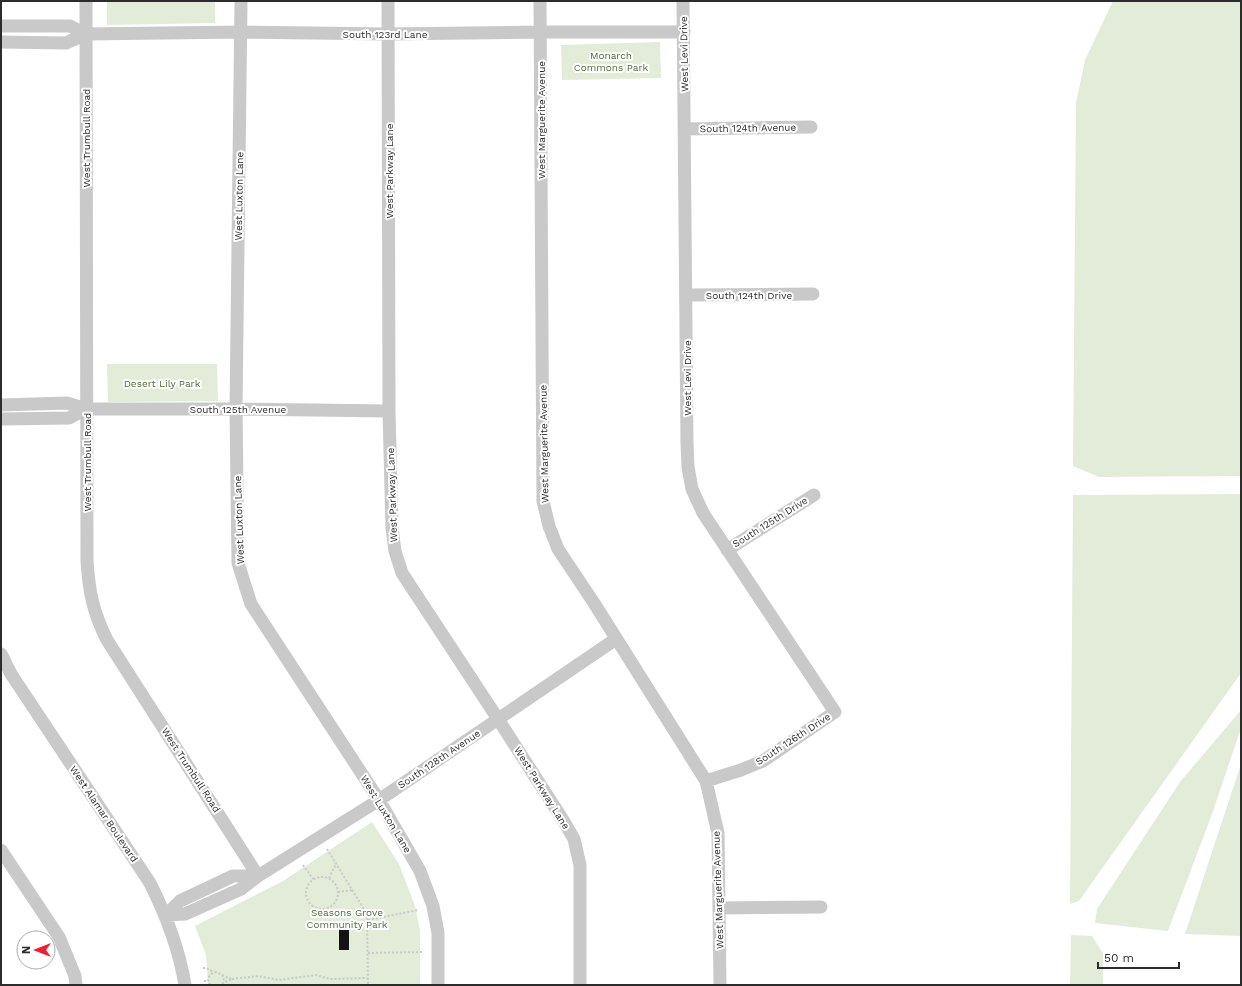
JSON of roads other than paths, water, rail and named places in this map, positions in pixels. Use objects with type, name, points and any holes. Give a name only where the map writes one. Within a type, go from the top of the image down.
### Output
[{"type":"street","name":"West Trumbull Road","points":[[86,1],[86,409],[87,561],[89,585],[96,615],[107,640],[258,876]]},
{"type":"street","name":"West Luxton Lane","points":[[241,1],[236,409],[238,563],[252,604],[378,800],[420,871],[433,906],[438,933],[438,985]]},
{"type":"street","name":"West Parkway Lane","points":[[388,1],[389,411],[392,528],[395,551],[402,574],[498,719],[563,820],[574,840],[580,865],[580,985]]},
{"type":"street","name":"West Marguerite Avenue","points":[[540,1],[543,501],[548,526],[558,549],[706,781],[718,833],[720,985]]},
{"type":"street","name":"West Levi Drive","points":[[683,1],[688,467],[692,489],[703,513],[835,712]]},
{"type":"street","name":"South 123rd Lane","points":[[1,26],[70,26],[86,34]]},
{"type":"street","name":"South 123rd Lane","points":[[1,42],[66,43],[86,34],[241,32],[388,34],[684,32]]},
{"type":"street","name":"South 124th Avenue","points":[[685,129],[811,127]]},
{"type":"street","name":"South 124th Drive","points":[[686,295],[812,294]]},
{"type":"street","name":"South 125th Avenue","points":[[1,405],[67,403],[86,409],[389,411]]},
{"type":"street","name":"South 125th Avenue","points":[[1,420],[70,418],[86,409]]},
{"type":"street","name":"South 125th Drive","points":[[727,550],[814,495]]},
{"type":"street","name":"South 128th Avenue","points":[[258,876],[378,800],[616,639]]},
{"type":"street","name":"West Alamar Boulevard","points":[[1,654],[11,674],[150,883],[166,915],[175,940],[185,985]]},
{"type":"street","name":"South 126th Drive","points":[[706,781],[741,770],[763,761],[835,712]]},
{"type":"street","points":[[1,850],[59,937],[75,976],[76,985]]},
{"type":"street","points":[[166,915],[180,901],[233,876],[258,876]]},
{"type":"street","points":[[720,908],[821,907]]},
{"type":"park label","name":"Monarch Commons Park","points":[[611,60]]},
{"type":"park label","name":"Desert Lily Park","points":[[162,383]]},
{"type":"park label","name":"Seasons Grove Community Park","points":[[347,918]]}]
